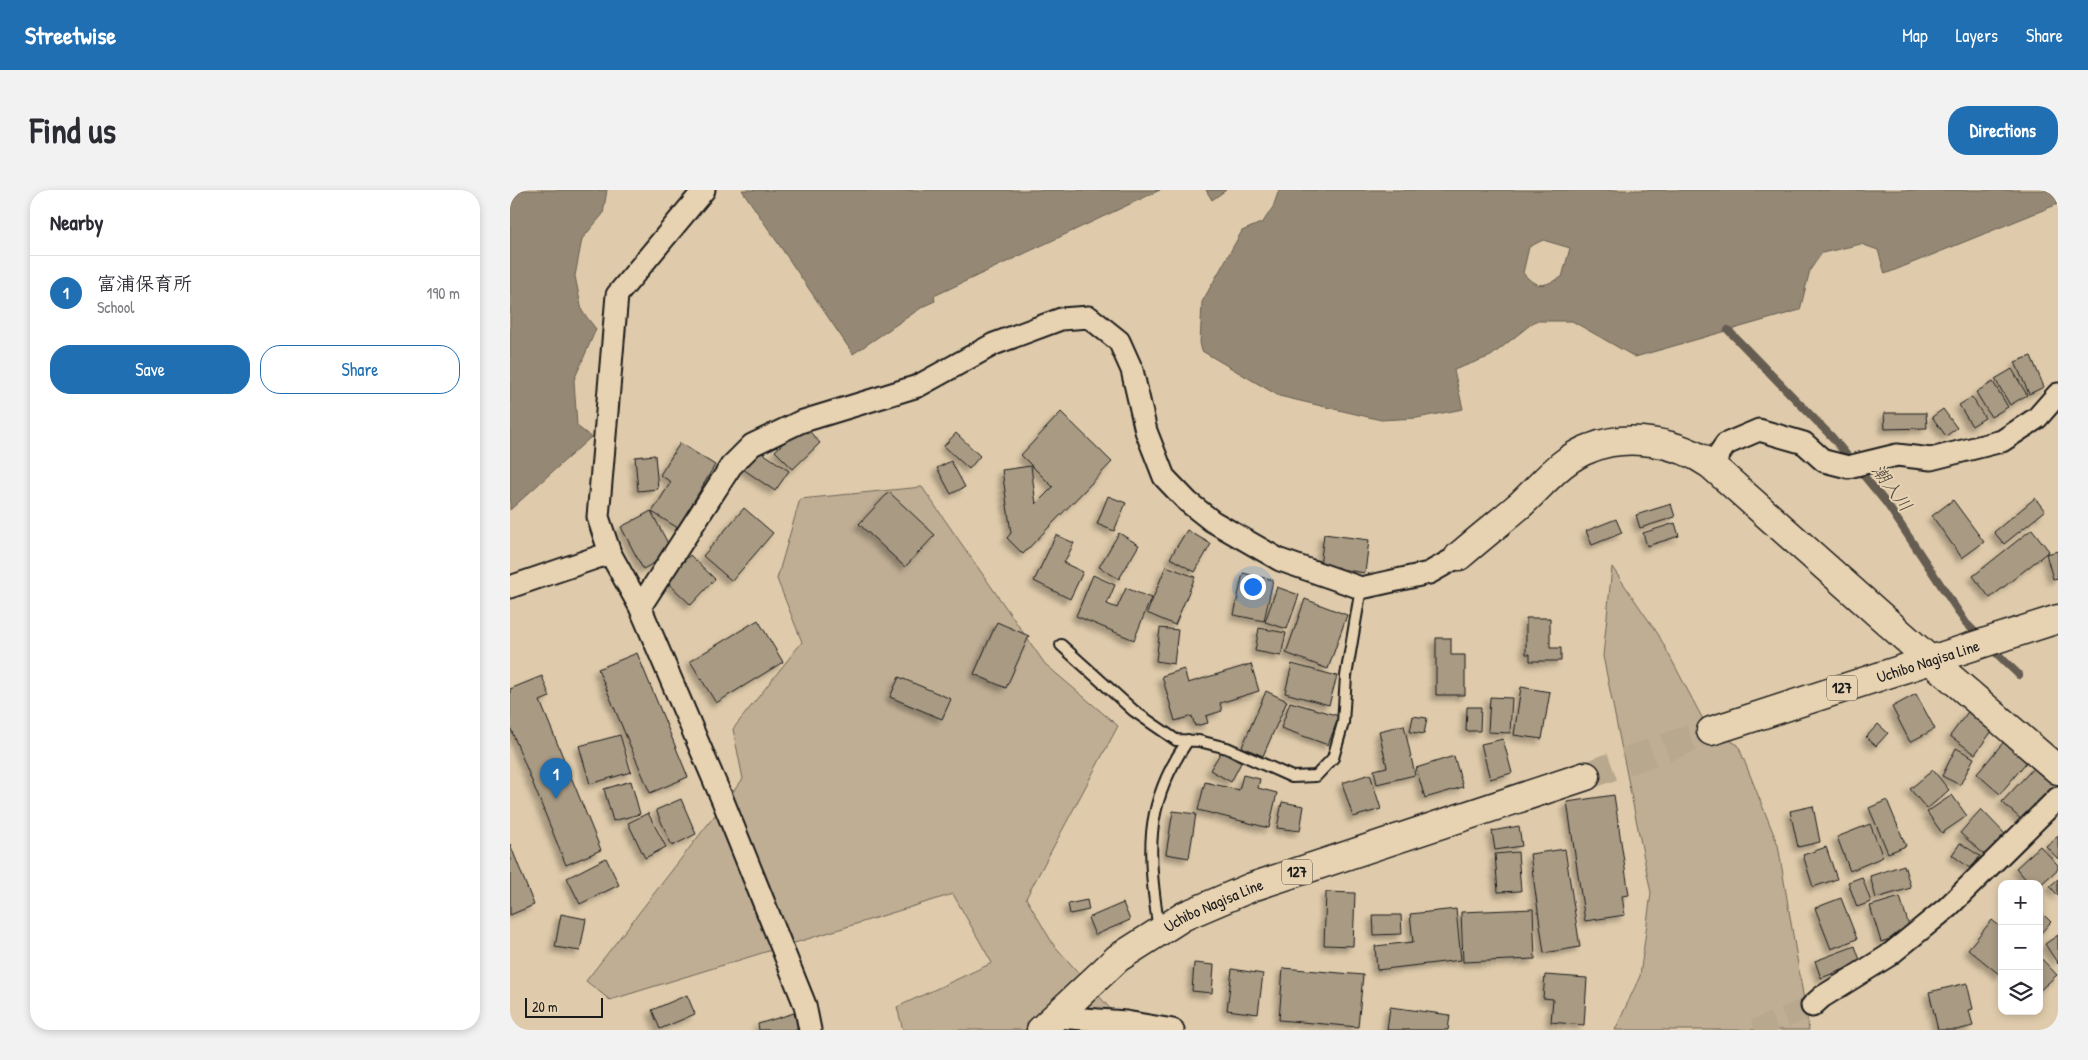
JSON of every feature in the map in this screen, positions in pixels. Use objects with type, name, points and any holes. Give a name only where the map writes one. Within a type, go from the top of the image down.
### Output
[{"type":"main road","points":[[1459,556],[1519,505],[1564,463],[1591,448],[1628,440],[1672,445],[1710,465],[1929,659],[2058,770]]},
{"type":"main road","name":"Uchibo Nagisa Line","points":[[1711,731],[1929,659],[2058,619]]},
{"type":"main road","name":"Uchibo Nagisa Line","points":[[1048,1024],[1118,958],[1184,916],[1252,887],[1586,776]]},
{"type":"street","points":[[704,190],[617,295],[598,517],[610,553],[640,607],[723,802],[804,1005],[810,1030]]},
{"type":"street","points":[[640,607],[731,466],[752,445],[800,422],[918,386],[994,344],[1061,319],[1090,317],[1119,341],[1132,370],[1146,431],[1164,477],[1188,502],[1212,520],[1280,560],[1361,588],[1429,573],[1459,556]]},
{"type":"street","points":[[1710,465],[1726,444],[1759,430],[1804,443],[1824,461],[1848,467],[1897,455],[1931,459],[2002,441],[2036,418],[2058,394]]},
{"type":"street","points":[[510,587],[610,553]]},
{"type":"street","points":[[1812,1006],[1822,997],[1888,956],[1941,913],[2058,798]]},
{"type":"street","points":[[1048,1024],[1126,1022],[1173,1030]]},
{"type":"lane","points":[[1061,646],[1134,711],[1176,740],[1199,740],[1227,748],[1292,777],[1316,776],[1333,758],[1343,723],[1346,676],[1361,588]]},
{"type":"lane","points":[[1159,932],[1150,868],[1150,833],[1160,794],[1174,761],[1188,740]]},
{"type":"shaded area","points":[[510,190],[607,190],[603,214],[582,239],[575,276],[582,311],[596,329],[574,380],[577,426],[591,437],[510,510]]},
{"type":"shaded area","points":[[742,190],[1160,190],[934,296],[935,301],[924,306],[853,354]]},
{"type":"shaded area","points":[[1206,190],[1226,190],[1212,200]]},
{"type":"shaded area","points":[[1279,190],[2058,190],[2058,204],[1885,274],[1878,250],[1861,244],[1822,253],[1810,270],[1800,310],[1635,357],[1572,321],[1535,321],[1491,356],[1454,370],[1463,409],[1417,418],[1381,420],[1279,396],[1202,351],[1200,343],[1202,302],[1242,231],[1263,222],[1273,207]],"holes":[[[1543,240],[1570,248],[1562,277],[1541,285],[1533,282],[1523,273],[1529,247]]]},
{"type":"shaded area","points":[[922,487],[1045,664],[1118,726],[1026,898],[1053,944],[1129,1030],[903,1030],[897,1007],[992,963],[953,894],[610,1000],[586,981],[743,779],[733,729],[802,642],[777,579],[800,499]]},
{"type":"shaded area","points":[[1612,567],[1658,634],[1707,727],[1738,745],[1778,845],[1809,1030],[1615,1030],[1640,976],[1651,893],[1603,656]]},
{"type":"building","points":[[2031,356],[2044,387],[2029,394],[2015,362]]},
{"type":"building","points":[[2012,369],[2027,395],[2010,405],[1995,379]]},
{"type":"building","points":[[1993,382],[2008,407],[1991,417],[1976,392]]},
{"type":"building","points":[[1972,397],[1985,418],[1972,426],[1959,405]]},
{"type":"building","points":[[1943,409],[1957,428],[1946,436],[1932,417]]},
{"type":"building","points":[[1061,412],[1112,462],[1023,554],[1007,538],[1011,533],[1002,470],[1031,466],[1036,504],[1053,487],[1021,455]]},
{"type":"building","points":[[1884,413],[1926,413],[1927,428],[1885,429]]},
{"type":"building","points":[[803,424],[820,443],[793,469],[775,451]]},
{"type":"building","points":[[956,433],[980,456],[969,469],[944,446]]},
{"type":"building","points":[[680,443],[715,465],[678,528],[652,512],[671,482],[660,475]]},
{"type":"building","points":[[757,449],[789,471],[775,491],[743,469]]},
{"type":"building","points":[[655,455],[658,489],[638,491],[635,457]]},
{"type":"building","points":[[951,461],[965,487],[951,494],[937,468]]},
{"type":"building","points":[[889,492],[935,535],[905,567],[859,524]]},
{"type":"building","points":[[1108,496],[1126,503],[1114,531],[1097,524]]},
{"type":"building","points":[[2035,498],[2045,511],[2004,544],[1994,532]]},
{"type":"building","points":[[1953,500],[1984,542],[1962,558],[1932,516]]},
{"type":"building","points":[[1671,504],[1675,517],[1640,528],[1636,515]]},
{"type":"building","points":[[744,508],[773,533],[732,581],[703,556]]},
{"type":"building","points":[[651,511],[673,553],[643,569],[621,527]]},
{"type":"building","points":[[1616,519],[1622,533],[1592,545],[1586,531]]},
{"type":"building","points":[[1675,523],[1679,536],[1647,546],[1643,533]]},
{"type":"building","points":[[2032,529],[2049,551],[1990,598],[1973,576]]},
{"type":"building","points":[[1187,530],[1211,544],[1195,572],[1170,558]]},
{"type":"building","points":[[1119,533],[1139,545],[1119,579],[1099,567]]},
{"type":"building","points":[[1324,534],[1369,540],[1365,573],[1320,566]]},
{"type":"building","points":[[1056,535],[1074,543],[1064,563],[1083,572],[1070,599],[1034,581]]},
{"type":"building","points":[[2058,551],[2058,578],[2053,579],[2046,554]]},
{"type":"building","points":[[690,555],[715,579],[691,605],[666,581]]},
{"type":"building","points":[[1166,566],[1195,577],[1175,625],[1147,613]]},
{"type":"building","points":[[1243,573],[1273,580],[1264,621],[1234,615]]},
{"type":"building","points":[[1093,575],[1115,585],[1107,604],[1117,608],[1126,588],[1151,598],[1134,640],[1076,616]]},
{"type":"building","points":[[1277,587],[1299,595],[1287,629],[1265,622]]},
{"type":"building","points":[[1305,599],[1347,615],[1328,669],[1286,653]]},
{"type":"building","points":[[1526,618],[1550,618],[1550,648],[1561,648],[1561,661],[1530,661],[1530,654],[1526,654]]},
{"type":"building","points":[[758,620],[783,662],[716,703],[690,661]]},
{"type":"building","points":[[997,622],[1029,636],[1006,688],[974,674]]},
{"type":"building","points":[[1160,628],[1178,630],[1174,664],[1156,661]]},
{"type":"building","points":[[1259,628],[1286,633],[1281,656],[1255,651]]},
{"type":"building","points":[[1436,638],[1451,638],[1451,655],[1465,655],[1465,695],[1436,695]]},
{"type":"building","points":[[637,653],[688,777],[650,793],[598,669]]},
{"type":"building","points":[[1251,664],[1259,691],[1220,703],[1222,711],[1206,716],[1208,723],[1195,726],[1192,716],[1175,721],[1162,676],[1184,669],[1188,683]]},
{"type":"building","points":[[1292,664],[1337,676],[1329,705],[1285,693]]},
{"type":"building","points":[[542,676],[550,697],[540,701],[601,850],[566,865],[510,727],[510,689]]},
{"type":"building","points":[[899,677],[951,699],[942,719],[890,697]]},
{"type":"building","points":[[1521,687],[1550,692],[1542,739],[1514,735]]},
{"type":"building","points":[[1266,691],[1287,701],[1263,756],[1242,747]]},
{"type":"building","points":[[1916,694],[1935,729],[1910,742],[1892,707]]},
{"type":"building","points":[[1490,697],[1512,698],[1510,733],[1488,732]]},
{"type":"building","points":[[1290,702],[1339,716],[1328,745],[1281,728]]},
{"type":"building","points":[[1467,707],[1481,707],[1480,731],[1466,731]]},
{"type":"building","points":[[1970,709],[1995,727],[1975,754],[1950,736]]},
{"type":"building","points":[[1413,716],[1427,718],[1424,734],[1410,732]]},
{"type":"building","points":[[1878,724],[1888,733],[1876,746],[1866,737]]},
{"type":"building","points":[[1404,725],[1415,775],[1377,784],[1374,770],[1387,767],[1379,731]]},
{"type":"building","points":[[620,735],[631,772],[590,784],[579,746]]},
{"type":"building","points":[[1503,739],[1512,773],[1490,779],[1481,744]]},
{"type":"building","points":[[2006,739],[2029,759],[2000,794],[1977,774]]},
{"type":"building","points":[[1956,748],[1974,758],[1960,785],[1942,776]]},
{"type":"building","points":[[1221,752],[1241,763],[1231,782],[1210,770]]},
{"type":"building","points":[[1454,756],[1463,787],[1425,798],[1416,768]]},
{"type":"building","points":[[2037,764],[2058,784],[2058,787],[2025,823],[2002,802]]},
{"type":"building","points":[[1933,770],[1949,790],[1927,809],[1910,789]]},
{"type":"building","points":[[1370,774],[1381,809],[1353,817],[1342,783]]},
{"type":"building","points":[[1243,775],[1260,779],[1258,788],[1277,793],[1269,828],[1198,810],[1205,782],[1239,790]]},
{"type":"building","points":[[631,781],[640,814],[613,821],[604,789]]},
{"type":"building","points":[[1614,795],[1629,895],[1622,896],[1625,915],[1585,921],[1567,802]]},
{"type":"building","points":[[1952,795],[1967,816],[1942,833],[1927,812]]},
{"type":"building","points":[[681,799],[696,834],[672,846],[656,810]]},
{"type":"building","points":[[1887,800],[1906,846],[1888,853],[1869,808]]},
{"type":"building","points":[[1282,802],[1304,806],[1300,831],[1277,828]]},
{"type":"building","points":[[1813,806],[1820,842],[1798,847],[1790,811]]},
{"type":"building","points":[[1981,809],[2006,835],[1986,856],[1960,833]]},
{"type":"building","points":[[1173,811],[1196,814],[1189,858],[1166,854]]},
{"type":"building","points":[[648,813],[666,847],[645,858],[628,823]]},
{"type":"building","points":[[1870,824],[1883,857],[1850,871],[1837,837]]},
{"type":"building","points":[[1519,826],[1522,846],[1495,850],[1492,831]]},
{"type":"building","points":[[2058,836],[2058,859],[2046,846]]},
{"type":"building","points":[[1960,843],[1980,856],[1971,869],[1952,855]]},
{"type":"building","points":[[510,844],[534,905],[510,915]]},
{"type":"building","points":[[2040,846],[2058,865],[2058,869],[2043,882],[2043,880],[2026,880],[2016,868]]},
{"type":"building","points":[[1826,847],[1837,879],[1813,887],[1803,855]]},
{"type":"building","points":[[1565,849],[1580,947],[1544,953],[1530,854]]},
{"type":"building","points":[[1518,852],[1521,891],[1498,892],[1495,854]]},
{"type":"building","points":[[606,858],[619,885],[580,904],[567,878]]},
{"type":"building","points":[[1904,865],[1911,888],[1876,898],[1870,876]]},
{"type":"building","points":[[1862,877],[1871,902],[1857,907],[1848,882]]},
{"type":"building","points":[[2058,879],[2058,896],[2050,886]]},
{"type":"building","points":[[1326,892],[1355,893],[1353,946],[1324,945]]},
{"type":"building","points":[[1900,897],[1911,932],[1881,942],[1870,906]]},
{"type":"building","points":[[1841,898],[1857,939],[1831,949],[1815,908]]},
{"type":"building","points":[[1087,900],[1089,910],[1070,914],[1068,904]]},
{"type":"building","points":[[1123,903],[1130,920],[1095,935],[1088,918]]},
{"type":"building","points":[[1456,909],[1461,960],[1377,970],[1375,946],[1413,942],[1410,914]]},
{"type":"building","points":[[1533,909],[1535,959],[1463,962],[1461,912]]},
{"type":"building","points":[[561,914],[586,919],[580,951],[555,947]]},
{"type":"building","points":[[2043,914],[2051,922],[2043,931]]},
{"type":"building","points":[[1373,915],[1401,915],[1402,934],[1374,935]]},
{"type":"building","points":[[1992,920],[1998,925],[1998,973],[1968,949]]},
{"type":"building","points":[[2058,935],[2058,964],[2045,944]]},
{"type":"building","points":[[1855,946],[1861,963],[1821,978],[1815,961]]},
{"type":"building","points":[[2043,960],[2057,975],[2043,987]]},
{"type":"building","points":[[1194,963],[1214,965],[1212,993],[1192,991]]},
{"type":"building","points":[[1283,968],[1363,975],[1358,1027],[1279,1020]]},
{"type":"building","points":[[1232,969],[1263,974],[1258,1014],[1227,1010]]},
{"type":"building","points":[[1545,975],[1587,978],[1584,1025],[1551,1022],[1553,999],[1543,998]]},
{"type":"building","points":[[1967,983],[1973,1009],[1969,1010],[1973,1026],[1957,1030],[1938,1030],[1929,992]]},
{"type":"building","points":[[687,995],[695,1014],[660,1029],[652,1010]]},
{"type":"building","points":[[1390,1007],[1450,1015],[1448,1030],[1387,1030]]},
{"type":"building","points":[[794,1013],[799,1030],[759,1030],[758,1024]]},
{"type":"waterway","name":"潮入川","points":[[1728,330],[1832,437],[1887,504],[1966,623],[1982,639]]},
{"type":"waterway","name":"潮入川","points":[[1990,647],[2019,675]]},
{"type":"tunnel","points":[[1586,776],[1711,731]]},
{"type":"tunnel","points":[[1755,1030],[1812,1006]]},
{"type":"place","name":"富浦保育所","points":[[556,799]]}]
